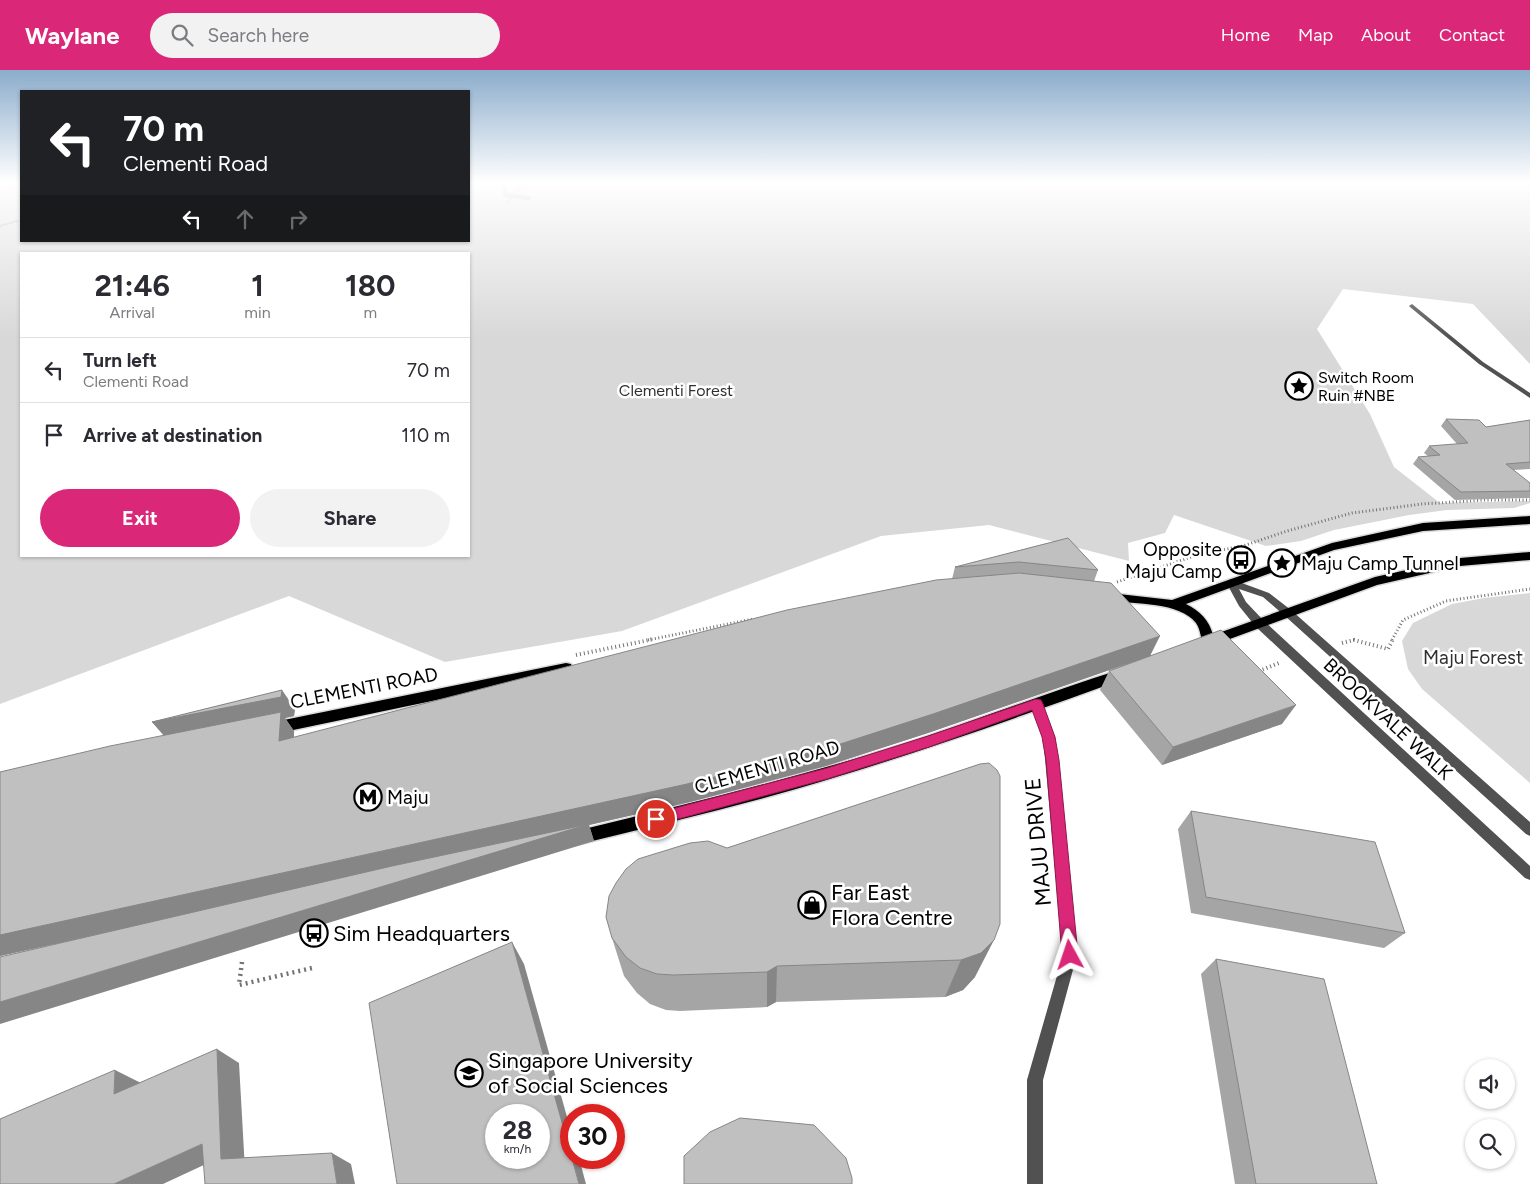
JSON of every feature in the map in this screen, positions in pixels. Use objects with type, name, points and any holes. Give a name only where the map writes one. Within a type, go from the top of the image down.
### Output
[{"type":"main road","points":[[1173,604],[1332,547],[1423,527],[1530,520]]},
{"type":"main road","points":[[1098,596],[1173,604],[1184,608],[1201,619],[1207,633],[1203,644],[1375,581],[1460,562],[1530,556]]},
{"type":"main road","name":"CLEMENTI ROAD","points":[[263,730],[583,665]]},
{"type":"main road","name":"CLEMENTI ROAD","points":[[563,841],[690,812],[827,774],[929,741],[1134,669]]},
{"type":"street","points":[[1412,306],[1481,363],[1530,396]]},
{"type":"street","name":"BROOKVALE WALK","points":[[1231,582],[1266,596],[1288,613],[1530,830]]},
{"type":"street","name":"BROOKVALE WALK","points":[[1231,582],[1242,604],[1260,624],[1530,874]]},
{"type":"street","name":"MAJU DRIVE","points":[[1035,1184],[1035,1080],[1070,955],[1049,737],[1036,704]]},
{"type":"path","points":[[1109,585],[1200,554],[1243,546],[1287,530],[1352,513],[1422,504],[1486,500],[1530,500]]},
{"type":"path","points":[[242,962],[238,985],[312,968]]},
{"type":"green space","name":"Clementi Forest","points":[[0,235],[20,235],[20,242],[470,242],[470,235],[1530,235],[1530,364],[1473,304],[1343,289],[1317,329],[1370,414],[1394,467],[1440,503],[1530,501],[1530,503],[1514,508],[1447,510],[1409,515],[1334,530],[1301,541],[1266,546],[1174,515],[1165,533],[1128,543],[1129,561],[989,525],[881,536],[622,631],[445,662],[289,596],[0,704]]},
{"type":"green space","name":"Maju Forest","points":[[1530,593],[1530,783],[1422,689],[1408,669],[1402,641],[1413,623],[1452,604]]},
{"type":"building","points":[[1446,419],[1479,420],[1486,427],[1530,420],[1530,462],[1506,464],[1530,483],[1530,491],[1461,492],[1418,457],[1440,455],[1429,446],[1468,443]]},
{"type":"building","points":[[1068,538],[1098,570],[1019,562],[955,567]]},
{"type":"building","name":"Maju","points":[[1019,573],[1111,583],[1160,636],[828,748],[687,784],[0,935],[0,772],[110,746],[281,712],[279,741],[787,610],[936,580]]},
{"type":"building","points":[[1221,630],[1296,705],[1173,747],[1109,671]]},
{"type":"building","points":[[282,690],[281,697],[152,722]]},
{"type":"building","name":"Far East Flora Centre","points":[[989,763],[997,770],[1000,776],[1000,924],[994,940],[981,953],[961,960],[777,966],[767,972],[673,975],[657,974],[640,968],[626,957],[612,938],[606,917],[609,896],[626,869],[638,859],[690,843],[708,841],[727,848],[980,764]]},
{"type":"building","points":[[1191,811],[1375,842],[1405,933],[1206,897]]},
{"type":"building","points":[[589,824],[0,1002],[0,957],[392,866]]},
{"type":"building","points":[[512,942],[560,1115],[560,1169],[575,1169],[579,1184],[397,1184],[369,1003]]},
{"type":"building","points":[[1216,959],[1324,979],[1377,1184],[1256,1184]]},
{"type":"building","points":[[217,1049],[221,1159],[332,1153],[337,1184],[205,1184],[202,1144],[114,1184],[0,1184],[0,1119],[115,1070],[114,1094]]},
{"type":"building","points":[[740,1118],[814,1125],[846,1158],[852,1184],[684,1184],[684,1156],[710,1132]]},
{"type":"place","name":"Switch Room Ruin #NBE","points":[[1299,386]]},
{"type":"place","name":"Opposite Maju Camp","points":[[1241,560]]},
{"type":"place","name":"Maju Camp Tunnel","points":[[1282,563]]},
{"type":"place","name":"Maju","points":[[368,797]]},
{"type":"place","name":"Far East Flora Centre","points":[[812,905]]},
{"type":"place","name":"Sim Headquarters","points":[[314,933]]},
{"type":"place","name":"Singapore University of Social Sciences","points":[[469,1073]]},
{"type":"route","points":[[656,819],[690,812],[827,774],[1036,704],[1049,737],[1070,955]]}]
